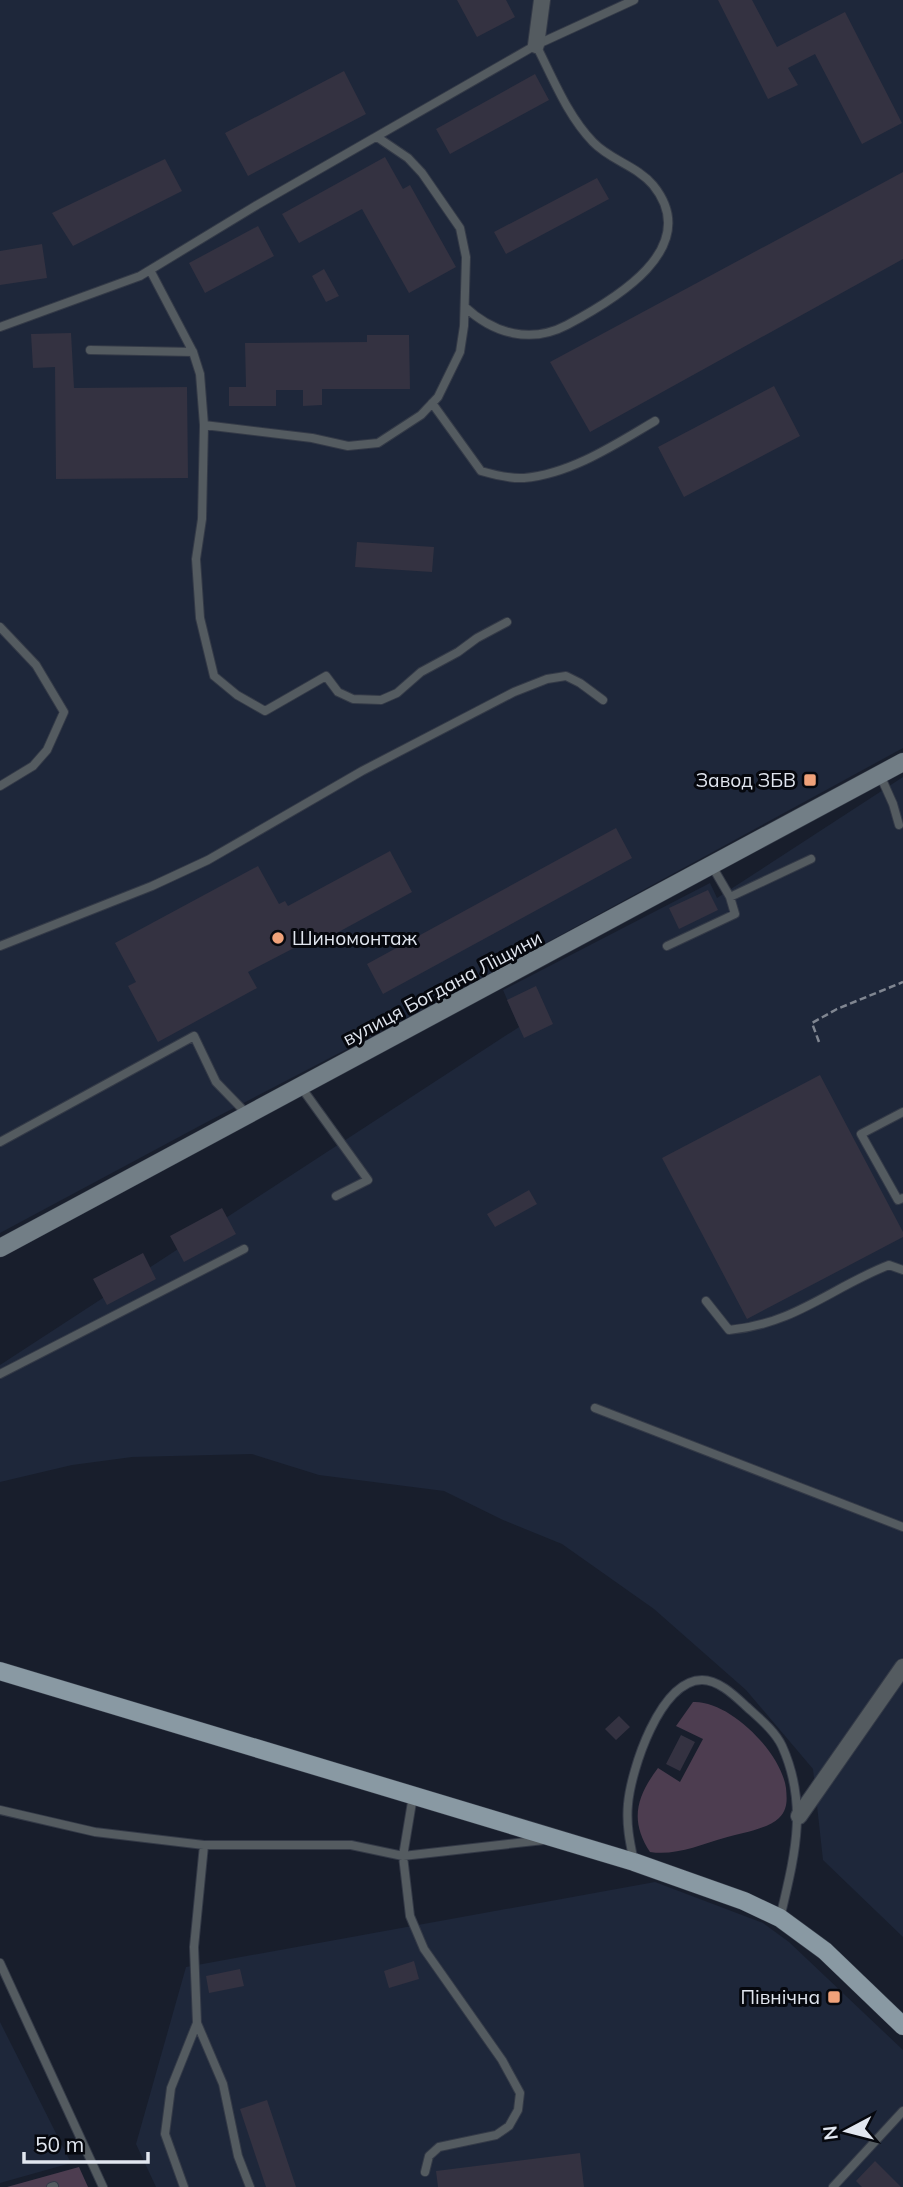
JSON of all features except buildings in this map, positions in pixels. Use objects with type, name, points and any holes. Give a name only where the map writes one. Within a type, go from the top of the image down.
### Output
[{"type":"main road","name":"вулиця Богдана Ліщини","points":[[0,1248],[903,762]]},
{"type":"main road","points":[[0,1671],[634,1862],[744,1901],[780,1917],[825,1951],[903,2026]]},
{"type":"street","points":[[536,45],[542,0]]},
{"type":"street","points":[[799,1816],[903,1667]]},
{"type":"lane","points":[[0,327],[140,276],[257,205],[536,45],[634,0]]},
{"type":"lane","points":[[465,307],[496,330],[545,335],[601,307],[642,276],[662,251],[668,215],[662,198],[644,176],[606,153],[582,130],[536,45]]},
{"type":"lane","points":[[204,425],[312,438],[348,446],[378,443],[421,415],[438,397],[460,352],[465,307],[466,257],[460,228],[422,173],[408,159],[377,137]]},
{"type":"lane","points":[[150,270],[193,352],[200,374],[204,425],[202,519],[196,559],[198,605],[214,676],[237,695],[265,711],[326,676],[338,692],[354,699],[381,700],[397,693],[421,672],[508,622]]},
{"type":"lane","points":[[90,350],[193,352]]},
{"type":"lane","points":[[432,404],[481,471],[523,478],[568,467],[655,421]]},
{"type":"lane","points":[[0,627],[36,665],[64,712],[47,750],[33,766],[0,786]]},
{"type":"lane","points":[[0,946],[152,886],[208,860],[362,771],[514,692],[547,679],[566,676],[603,700]]},
{"type":"lane","points":[[880,775],[899,824]]},
{"type":"lane","points":[[730,897],[811,859]]},
{"type":"lane","points":[[667,946],[735,914],[730,897],[712,866]]},
{"type":"lane","points":[[0,1142],[194,1036],[216,1082],[248,1115]]},
{"type":"lane","points":[[302,1087],[368,1180],[336,1196]]},
{"type":"lane","points":[[903,1112],[861,1134],[898,1200],[903,1198]]},
{"type":"lane","points":[[0,1374],[244,1249]]},
{"type":"lane","points":[[706,1301],[729,1330],[748,1328],[804,1309],[870,1272],[889,1265],[903,1270]]},
{"type":"lane","points":[[595,1408],[903,1527]]},
{"type":"lane","points":[[634,1862],[627,1827],[632,1780],[662,1707],[674,1692],[690,1683],[703,1680],[718,1684],[739,1700],[775,1737],[781,1745],[788,1766],[799,1816],[795,1854],[780,1917]]},
{"type":"lane","points":[[413,1796],[403,1856],[410,1916],[424,1949],[502,2060],[520,2093],[518,2110],[509,2126],[496,2135],[439,2147],[429,2156],[425,2172]]},
{"type":"lane","points":[[0,1810],[95,1832],[204,1845],[351,1845],[403,1856],[554,1838]]},
{"type":"lane","points":[[204,1845],[194,1947],[197,2023],[223,2084],[238,2156],[250,2187]]},
{"type":"lane","points":[[0,1963],[103,2187]]},
{"type":"lane","points":[[184,2187],[165,2134],[171,2088],[197,2023]]},
{"type":"lane","points":[[833,2187],[903,2111]]},
{"type":"path","points":[[819,1042],[812,1023],[836,1009],[903,982]]},
{"type":"shaded area","points":[[0,0],[903,0],[903,748],[460,990],[0,1233]]},
{"type":"shaded area","points":[[903,777],[903,1937],[823,1860],[813,1769],[746,1690],[654,1609],[562,1544],[503,1520],[444,1491],[319,1475],[252,1454],[132,1457],[72,1465],[0,1482],[0,1365],[519,1027],[503,990],[710,883],[717,898]]},
{"type":"shaded area","points":[[693,1702],[722,1710],[737,1719],[764,1744],[782,1774],[786,1788],[785,1807],[779,1818],[760,1828],[697,1847],[650,1852],[639,1829],[638,1808],[645,1788],[658,1768],[680,1782],[703,1739],[676,1726]]},
{"type":"shaded area","points":[[655,1882],[763,1923],[789,1942],[903,2050],[903,2187],[156,2187],[136,2144],[186,1967]]},
{"type":"shaded area","points":[[0,2022],[71,2163],[0,2183]]},
{"type":"shaded area","points":[[79,2167],[88,2187],[7,2187]]},
{"type":"place","name":"Завод ЗБВ","points":[[810,780]]},
{"type":"place","name":"Шиномонтаж","points":[[278,938]]},
{"type":"place","name":"Північна","points":[[834,1997]]}]
